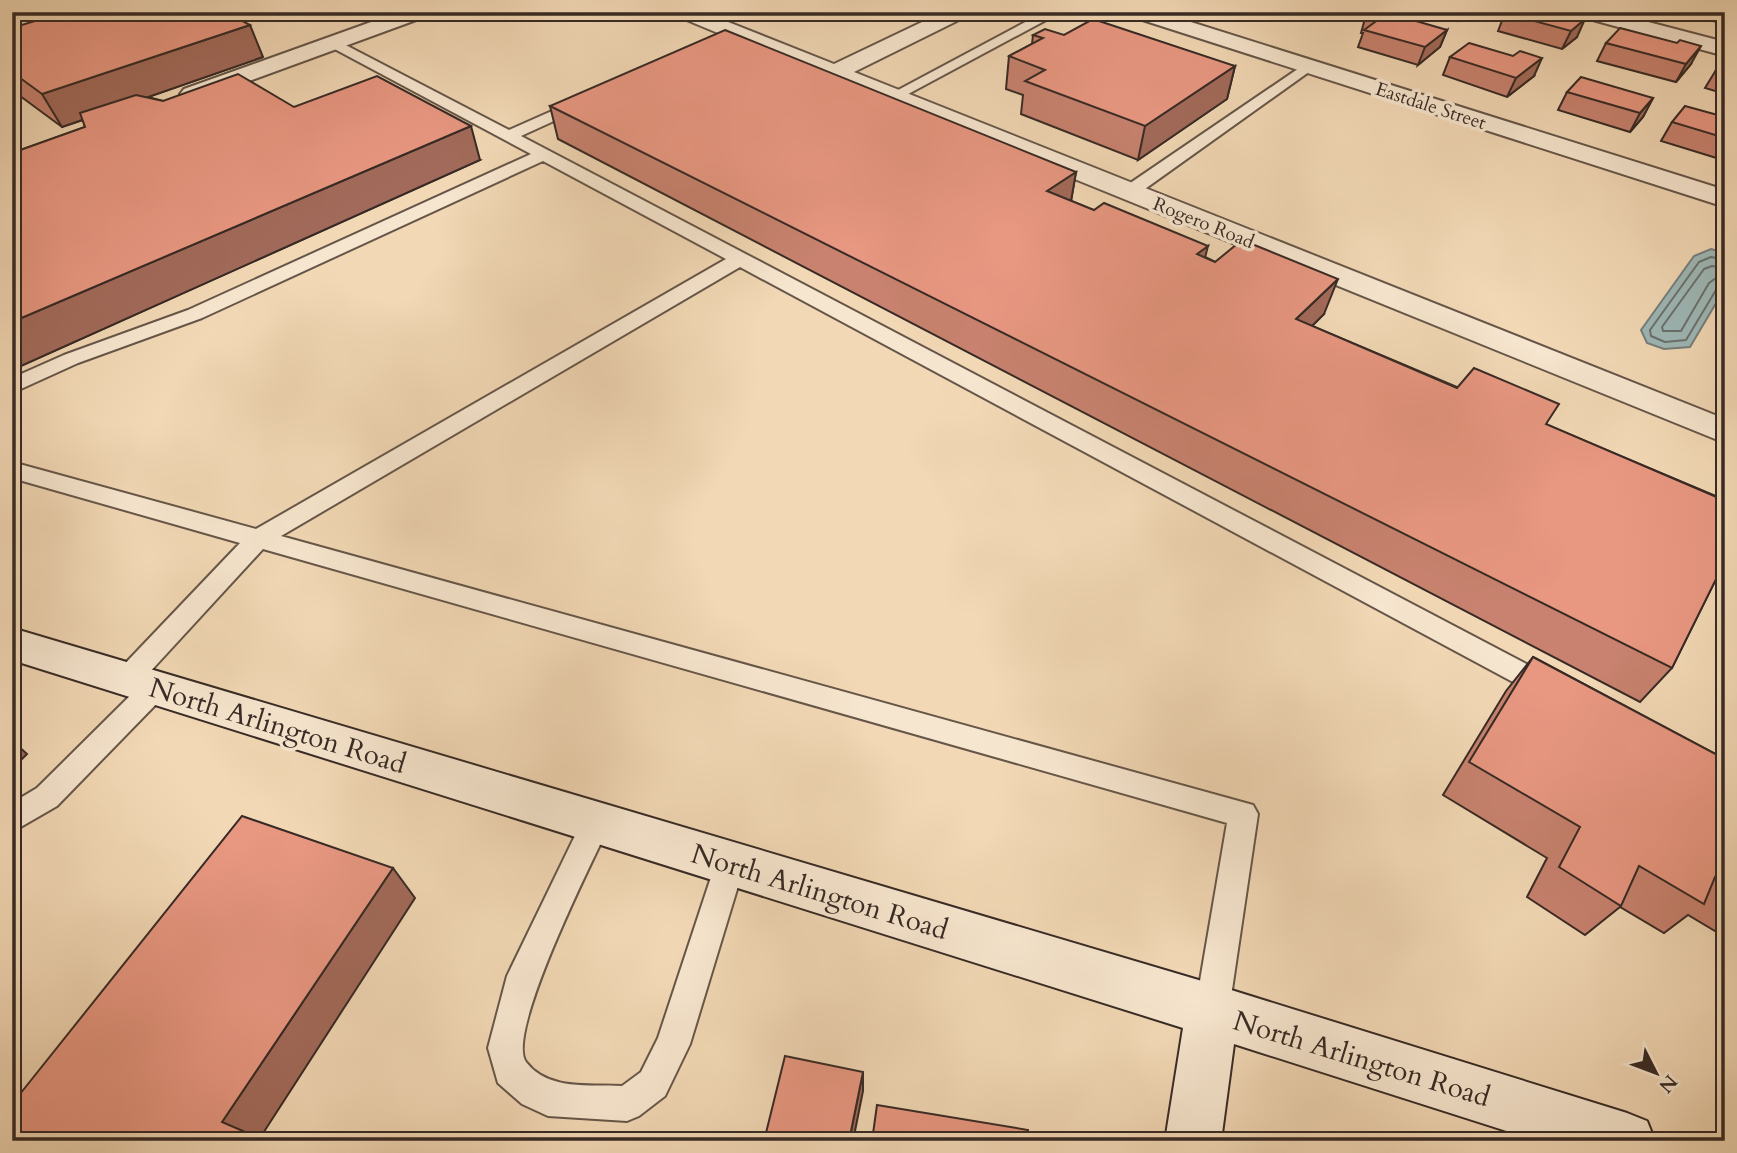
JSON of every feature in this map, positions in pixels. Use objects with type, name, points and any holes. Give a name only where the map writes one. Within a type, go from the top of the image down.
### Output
[{"type":"street","points":[[175,101],[420,12]]},
{"type":"street","name":"Rogero Road","points":[[684,12],[724,38],[834,73],[1725,432]]},
{"type":"street","points":[[834,73],[960,12]]},
{"type":"street","name":"Eastdale Street","points":[[1137,12],[1725,199]]},
{"type":"street","points":[[1585,12],[1725,49]]},
{"type":"street","name":"North Arlington Road","points":[[12,644],[1212,1010],[1626,1141]]},
{"type":"street","points":[[1194,1141],[1212,1010]]},
{"type":"lane","points":[[892,97],[1055,12]]},
{"type":"lane","points":[[334,43],[1568,699]]},
{"type":"lane","points":[[1129,192],[1308,66]]},
{"type":"lane","points":[[508,136],[594,97]]},
{"type":"lane","points":[[12,386],[71,359],[195,314],[543,155]]},
{"type":"lane","points":[[12,819],[47,797],[258,539],[740,259]]},
{"type":"lane","points":[[12,470],[1243,814],[1212,1010]]},
{"type":"lane","points":[[597,822],[519,988],[505,1048],[510,1071],[534,1092],[548,1099],[627,1104],[653,1084],[673,1044],[730,863]]},
{"type":"water","points":[[1711,249],[1725,253],[1725,288],[1690,347],[1664,349],[1647,343],[1641,330],[1694,256]]},
{"type":"building","points":[[64,12],[226,12],[250,25],[42,94],[12,72],[12,28]]},
{"type":"building","points":[[1370,12],[1385,12],[1447,30],[1425,47],[1364,30],[1379,19],[1366,15]]},
{"type":"building","points":[[1506,12],[1560,12],[1585,19],[1571,31]]},
{"type":"building","points":[[1093,19],[1235,66],[1145,126],[1025,81],[1045,70],[1009,56],[1043,38],[1033,35],[1045,29],[1064,35]]},
{"type":"building","points":[[1620,28],[1677,43],[1680,40],[1701,46],[1686,64],[1606,43]]},
{"type":"building","points":[[725,30],[1076,172],[1047,191],[1094,210],[1104,203],[1208,246],[1197,254],[1215,262],[1242,240],[1338,279],[1296,319],[1457,388],[1474,368],[1559,404],[1546,424],[1721,499],[1725,491],[1725,561],[1672,668],[550,106]]},
{"type":"building","points":[[1469,43],[1513,56],[1520,51],[1542,58],[1516,78],[1450,57]]},
{"type":"building","points":[[1725,60],[1725,72],[1716,70]]},
{"type":"building","points":[[238,74],[294,107],[377,76],[471,126],[12,322],[12,153],[85,127],[80,113],[136,95],[163,101]]},
{"type":"building","points":[[1581,77],[1653,98],[1640,113],[1567,92]]},
{"type":"building","points":[[1685,106],[1725,117],[1725,138],[1672,122]]},
{"type":"building","points":[[1533,657],[1725,759],[1725,883],[1715,877],[1704,904],[1639,866],[1621,906],[1559,867],[1580,827],[1469,762]]},
{"type":"building","points":[[242,816],[393,868],[222,1122],[264,1140],[12,1141],[12,1104]]},
{"type":"building","points":[[785,1056],[863,1072],[849,1141],[764,1141]]},
{"type":"building","points":[[877,1105],[1028,1130],[1027,1141],[872,1141]]}]
